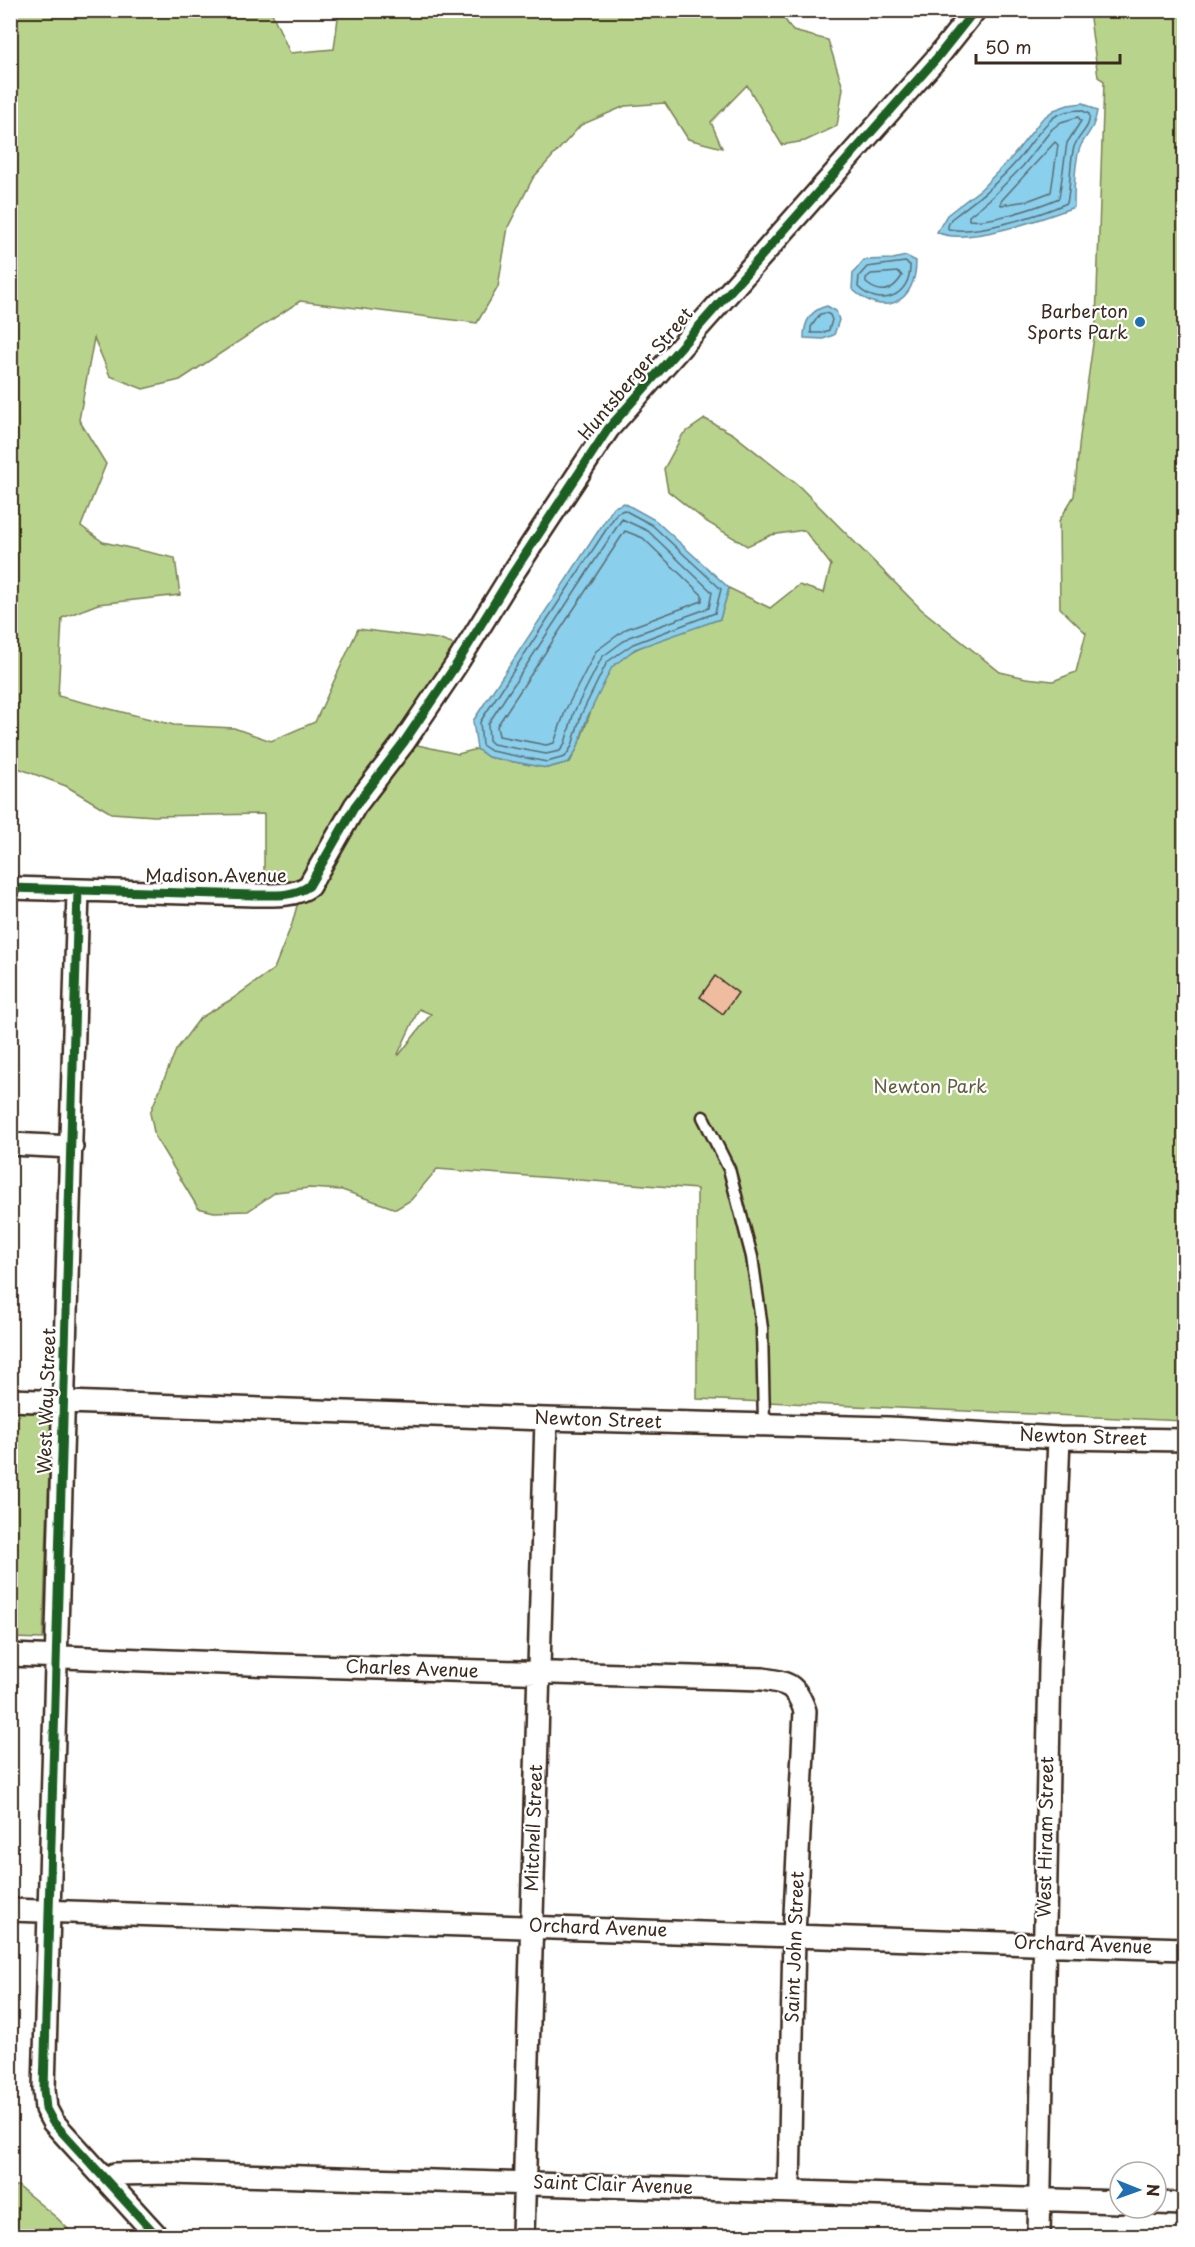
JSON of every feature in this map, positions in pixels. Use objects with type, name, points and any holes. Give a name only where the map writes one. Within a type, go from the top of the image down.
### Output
[{"type":"street","name":"Huntsberger Street","points":[[366,791],[404,742],[450,675],[517,566],[608,429],[936,59],[975,10]]},
{"type":"street","name":"Madison Avenue","points":[[10,888],[254,895],[288,894],[301,891],[309,886],[366,791]]},
{"type":"street","name":"West Way Street","points":[[78,891],[44,2090],[46,2109],[53,2122],[157,2236]]},
{"type":"street","points":[[10,1144],[72,1147]]},
{"type":"street","name":"Newton Street","points":[[10,1400],[546,1419],[889,1428],[1059,1438],[1185,1440]]},
{"type":"street","name":"Mitchell Street","points":[[523,2236],[546,1419]]},
{"type":"street","name":"West Hiram Street","points":[[1039,2236],[1050,1665],[1059,1438]]},
{"type":"street","name":"Charles Avenue","points":[[10,1655],[763,1679],[784,1682],[792,1686],[803,1704]]},
{"type":"street","name":"Saint John Street","points":[[789,2191],[794,1935],[805,1711],[803,1704]]},
{"type":"street","name":"Orchard Avenue","points":[[10,1910],[1185,1949]]},
{"type":"street","name":"Saint Clair Avenue","points":[[106,2178],[115,2174],[159,2172],[1108,2202]]},
{"type":"street","points":[[1168,2203],[1185,2204]]},
{"type":"lane","points":[[703,1117],[729,1169],[752,1257],[762,1328],[764,1425]]},
{"type":"green space","name":"Newton Park","points":[[339,10],[779,11],[793,31],[828,40],[843,88],[837,126],[805,141],[782,145],[747,85],[711,122],[722,148],[688,139],[665,103],[625,106],[581,125],[533,178],[508,227],[498,287],[477,323],[300,301],[180,380],[143,389],[110,376],[94,338],[79,420],[106,464],[81,526],[103,542],[175,558],[180,595],[98,604],[62,618],[58,696],[174,725],[234,728],[271,741],[315,722],[358,629],[438,639],[466,649],[404,742],[458,754],[477,749],[488,757],[547,768],[570,762],[604,679],[619,659],[646,645],[720,619],[729,588],[770,608],[799,585],[824,593],[831,565],[804,530],[771,535],[747,546],[707,522],[668,491],[664,469],[683,434],[705,419],[733,434],[799,486],[921,609],[1000,672],[1053,681],[1076,672],[1086,633],[1060,608],[1059,521],[1074,496],[1096,322],[1104,81],[1098,77],[1089,11],[1184,11],[1184,1421],[697,1399],[697,1189],[437,1169],[411,1200],[396,1209],[342,1190],[309,1188],[276,1192],[248,1211],[214,1212],[198,1208],[155,1137],[150,1113],[176,1050],[200,1018],[232,999],[274,969],[292,924],[301,891],[264,895],[264,814],[154,816],[111,813],[66,786],[18,768],[11,770],[10,11],[271,11],[290,53],[334,49]],"holes":[[[419,1009],[431,1014],[399,1055]]]},
{"type":"green space","points":[[11,1412],[51,1414],[43,1639],[11,1638]]},
{"type":"green space","points":[[11,2186],[18,2186],[75,2236],[11,2236]]},
{"type":"water","points":[[1083,103],[1097,111],[1093,126],[1081,145],[1077,159],[1074,207],[1025,224],[985,234],[949,236],[937,232],[947,215],[981,189],[1013,156],[1042,119],[1054,110]]},
{"type":"water","points":[[906,256],[916,261],[915,276],[910,288],[896,302],[875,303],[852,289],[853,273],[864,260]]},
{"type":"water","points":[[827,306],[836,311],[839,320],[834,335],[823,339],[804,338],[807,321],[817,310]]},
{"type":"water","points":[[624,503],[655,520],[729,588],[720,619],[635,649],[612,667],[587,718],[577,749],[569,762],[547,768],[488,757],[477,749],[473,721],[614,507]]},
{"type":"building","points":[[715,976],[738,993],[723,1014],[700,997]]},
{"type":"cycle path","points":[[10,888],[283,895],[303,890],[309,886],[355,806],[404,742],[456,665],[511,576],[608,429],[936,59],[975,10]]},
{"type":"cycle path","points":[[78,891],[44,2089],[46,2109],[53,2122],[157,2236]]},
{"type":"place","name":"Barberton Sports Park","points":[[1140,322]]}]
